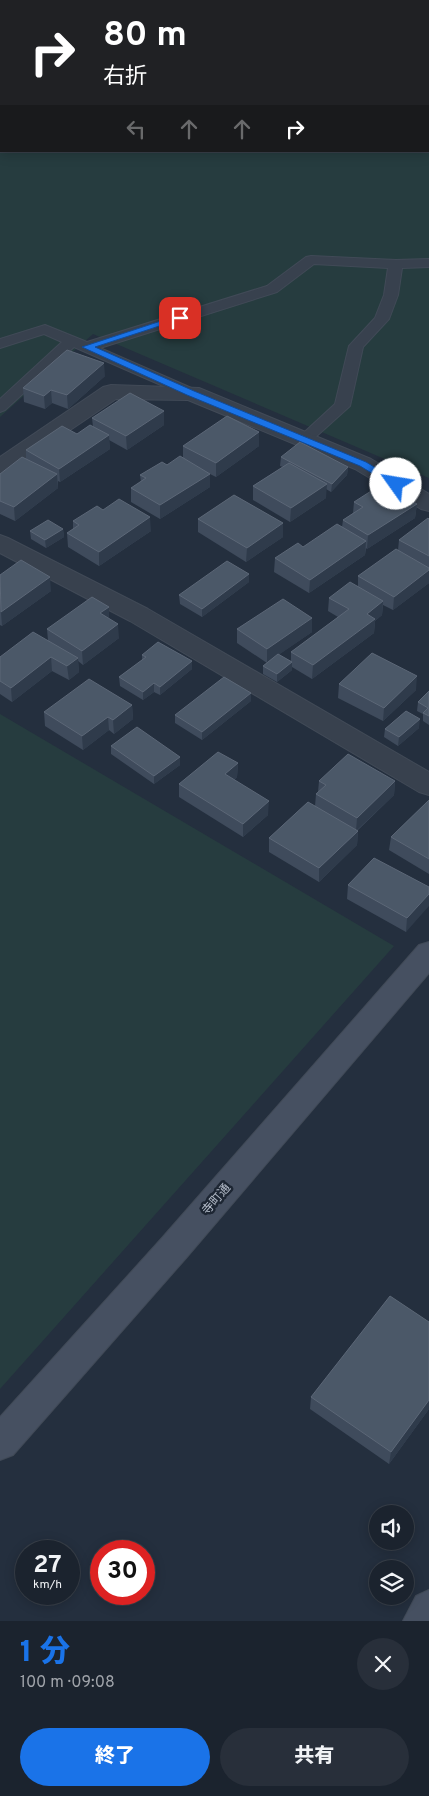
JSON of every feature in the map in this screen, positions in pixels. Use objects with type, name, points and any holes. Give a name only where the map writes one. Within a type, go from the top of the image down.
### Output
[{"type":"street","points":[[0,467],[111,392],[190,393],[363,464],[429,504]]},
{"type":"street","points":[[0,543],[139,615],[429,785]]},
{"type":"street","name":"寺町通","points":[[0,1443],[174,1248],[429,953]]},
{"type":"street","points":[[422,1621],[429,1609]]},
{"type":"lane","points":[[87,347],[272,289],[311,260],[396,264],[429,263]]},
{"type":"lane","points":[[305,439],[342,406],[356,346],[382,319],[391,295],[396,264]]},
{"type":"lane","points":[[0,344],[45,329],[190,393]]},
{"type":"lane","points":[[0,407],[72,341]]},
{"type":"green space","points":[[0,152],[429,152],[429,478],[93,334],[0,417]]},
{"type":"green space","points":[[0,714],[394,946],[0,1389]]},
{"type":"building","points":[[67,350],[104,363],[67,395],[51,390],[44,396],[23,388]]},
{"type":"building","points":[[130,393],[164,411],[126,436],[92,418]]},
{"type":"building","points":[[227,416],[259,432],[216,463],[183,446]]},
{"type":"building","points":[[90,425],[109,435],[59,469],[26,450],[62,426],[77,434]]},
{"type":"building","points":[[300,442],[348,467],[332,484],[281,457]]},
{"type":"building","points":[[180,456],[210,474],[160,505],[131,488],[146,478],[140,475],[162,462],[167,465]]},
{"type":"building","points":[[22,457],[57,474],[14,507],[0,501],[0,474]]},
{"type":"building","points":[[289,463],[327,484],[291,508],[253,486]]},
{"type":"building","points":[[382,484],[417,504],[368,535],[343,520],[363,507],[354,502]]},
{"type":"building","points":[[234,495],[283,523],[247,548],[198,519]]},
{"type":"building","points":[[119,499],[150,517],[99,552],[67,533],[79,525],[73,521],[97,506],[103,510]]},
{"type":"building","points":[[429,519],[429,556],[399,540]]},
{"type":"building","points":[[48,520],[63,529],[45,540],[30,531]]},
{"type":"building","points":[[337,524],[366,541],[310,580],[275,558],[298,543],[303,547]]},
{"type":"building","points":[[396,549],[429,568],[429,570],[394,597],[358,576]]},
{"type":"building","points":[[21,560],[50,577],[1,612],[0,575]]},
{"type":"building","points":[[227,561],[249,574],[202,609],[179,595]]},
{"type":"building","points":[[350,582],[383,601],[367,614],[375,619],[313,665],[291,652],[349,609],[329,598]]},
{"type":"building","points":[[92,597],[109,607],[100,613],[118,624],[82,651],[47,629]]},
{"type":"building","points":[[283,599],[312,618],[267,649],[237,629]]},
{"type":"building","points":[[33,632],[78,658],[67,666],[51,657],[11,688],[0,681],[0,657]]},
{"type":"building","points":[[158,642],[192,661],[160,687],[154,683],[143,692],[119,677],[146,657],[142,655]]},
{"type":"building","points":[[372,653],[417,676],[384,708],[339,684]]},
{"type":"building","points":[[278,654],[292,662],[277,674],[263,666]]},
{"type":"building","points":[[224,677],[251,693],[202,732],[175,715]]},
{"type":"building","points":[[89,679],[132,705],[113,720],[108,717],[82,736],[44,712]]},
{"type":"building","points":[[429,691],[429,716],[423,713],[428,708],[418,702]]},
{"type":"building","points":[[406,711],[420,719],[399,737],[385,729]]},
{"type":"building","points":[[137,727],[180,757],[154,776],[111,746]]},
{"type":"building","points":[[218,752],[238,763],[225,774],[269,801],[243,824],[179,784]]},
{"type":"building","points":[[348,754],[395,781],[357,818],[316,794],[326,785],[319,781]]},
{"type":"building","points":[[429,800],[429,859],[391,837]]},
{"type":"building","points":[[308,802],[358,831],[319,868],[269,838]]},
{"type":"building","points":[[374,858],[429,887],[429,894],[407,918],[348,885]]},
{"type":"building","points":[[390,1296],[429,1322],[429,1400],[391,1452],[311,1397]]},
{"type":"route","points":[[180,318],[87,347],[190,393],[363,464],[396,484]]}]
